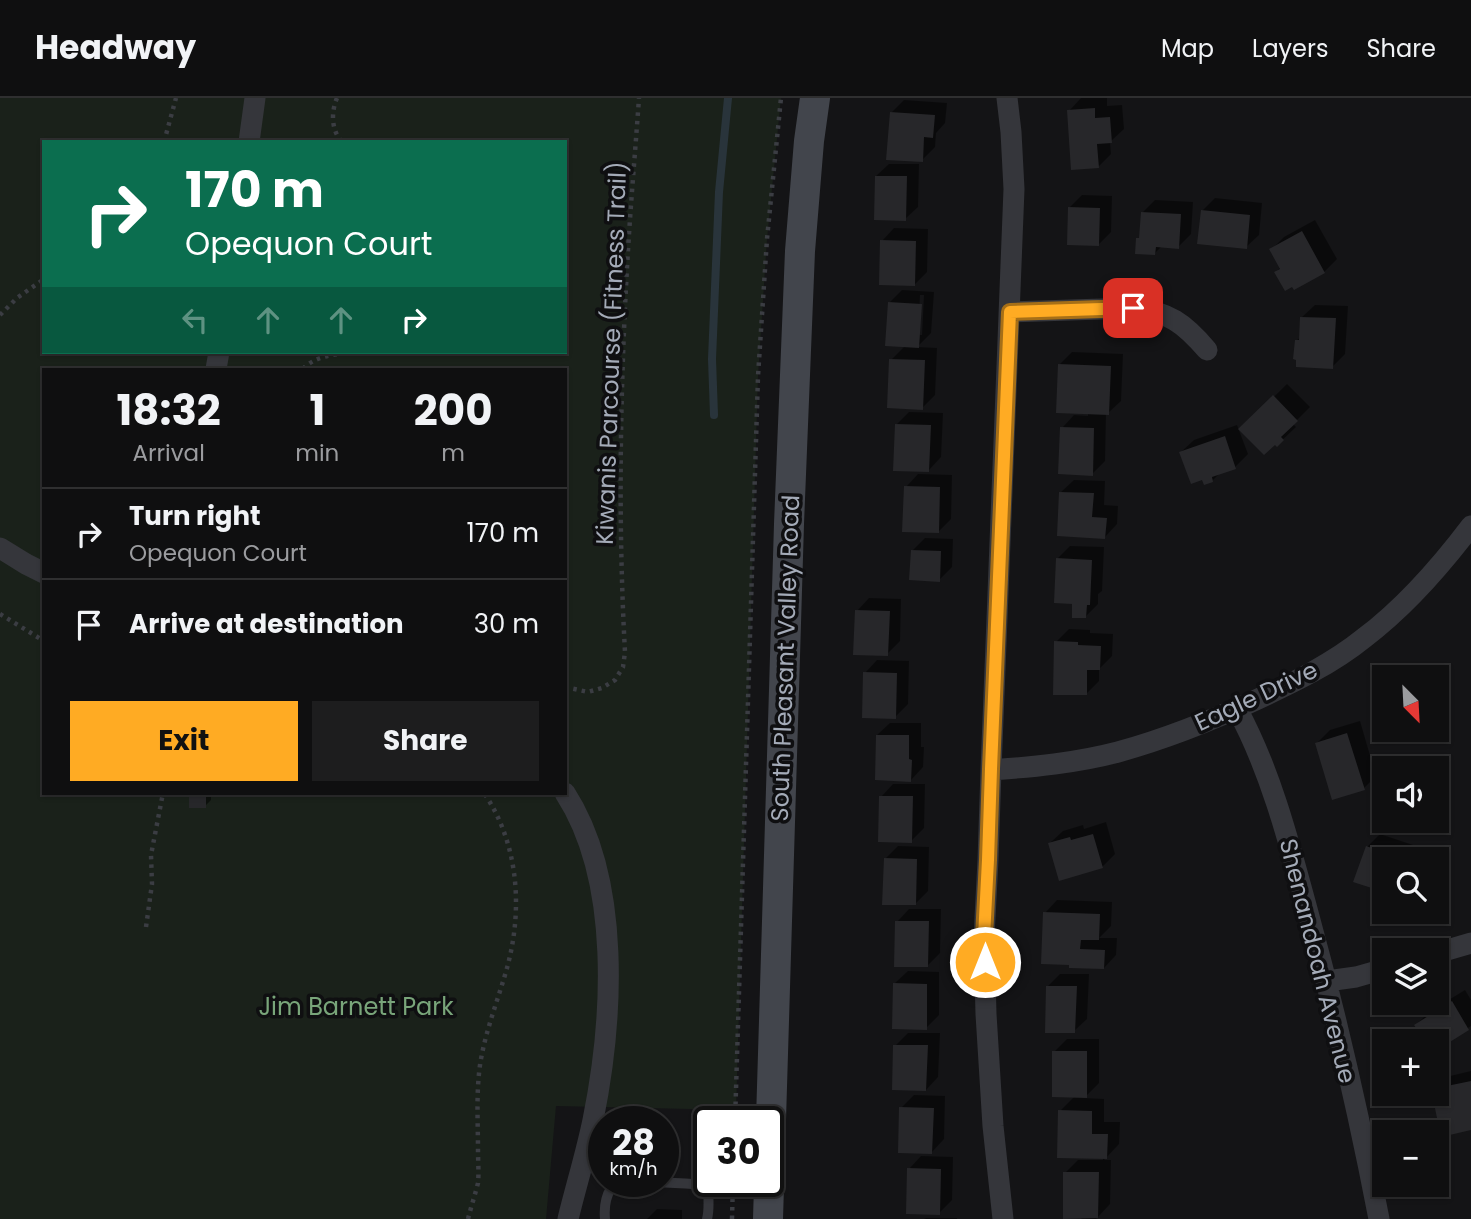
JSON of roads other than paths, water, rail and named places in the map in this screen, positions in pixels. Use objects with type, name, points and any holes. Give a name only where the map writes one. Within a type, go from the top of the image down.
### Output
[{"type":"main road","name":"South Pleasant Valley Road","points":[[771,1106],[800,251],[814,98]]},
{"type":"main road","name":"South Pleasant Valley Road","points":[[768,1197],[768,1219]]},
{"type":"street","points":[[249,140],[255,98]]},
{"type":"street","points":[[1003,1219],[993,1126],[984,937],[1014,188],[1007,98]]},
{"type":"street","points":[[1010,312],[1133,308],[1153,310],[1189,329],[1207,350]]},
{"type":"street","name":"Eagle Drive","points":[[991,769],[1071,762],[1117,752],[1161,739],[1237,709],[1294,682],[1364,638],[1411,595],[1447,557],[1471,526]]},
{"type":"street","points":[[0,548],[42,572]]},
{"type":"street","name":"Shenandoah Avenue","points":[[1237,709],[1252,736],[1288,838],[1327,981],[1370,1167],[1379,1219]]},
{"type":"street","points":[[566,795],[593,854],[600,885],[608,972],[602,1064],[593,1121],[568,1219]]},
{"type":"street","points":[[1449,949],[1471,943]]},
{"type":"street","points":[[1327,981],[1372,972]]},
{"type":"lane","points":[[605,1219],[606,1196],[611,1188],[622,1183],[693,1184]]},
{"type":"lane","points":[[707,1219],[708,1197]]},
{"type":"waterway","points":[[714,415],[712,359],[719,192],[728,98]]},
{"type":"park label","name":"Jim Barnett Park","points":[[356,1006]]}]
